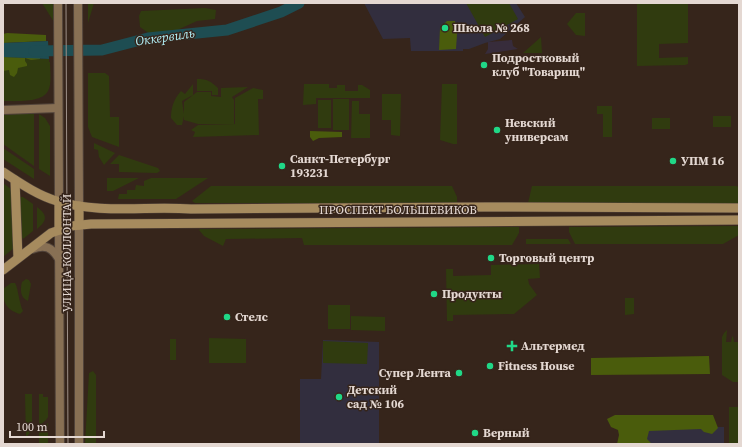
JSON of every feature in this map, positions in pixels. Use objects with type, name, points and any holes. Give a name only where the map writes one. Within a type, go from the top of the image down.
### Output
[{"type":"main road","name":"УЛИЦА КОЛЛОНТАЙ","points":[[58,3],[60,444]]},
{"type":"main road","name":"УЛИЦА КОЛЛОНТАЙ","points":[[78,3],[79,444]]},
{"type":"main road","points":[[3,110],[58,108]]},
{"type":"main road","name":"ПРОСПЕКТ БОЛЬШЕВИКОВ","points":[[3,172],[35,192],[59,202],[79,206],[105,208],[739,208]]},
{"type":"main road","points":[[15,180],[18,258]]},
{"type":"main road","name":"ПРОСПЕКТ БОЛЬШЕВИКОВ","points":[[3,270],[51,233],[79,225],[191,222],[524,222],[739,220]]},
{"type":"main road","points":[[29,249],[46,247],[55,252],[59,259]]},
{"type":"shaded area","name":"Школа № 268","points":[[364,3],[516,3],[525,17],[500,39],[469,49],[463,49],[463,51],[411,51],[410,38],[383,39]]},
{"type":"shaded area","points":[[512,40],[513,46],[518,49],[485,54],[488,49],[488,42]]},
{"type":"shaded area","name":"Детский сад № 106","points":[[323,340],[379,342],[379,444],[300,444],[300,379],[321,379]]},
{"type":"shaded area","points":[[625,427],[724,427],[724,444],[625,444]]},
{"type":"green space","points":[[42,3],[54,3],[54,22]]},
{"type":"green space","points":[[88,3],[94,3],[88,23]]},
{"type":"green space","points":[[466,3],[509,3],[518,19],[485,37]]},
{"type":"green space","points":[[637,3],[688,3],[688,43],[659,44],[659,58],[688,57],[688,64],[637,66]]},
{"type":"green space","points":[[205,8],[216,10],[215,19],[197,21],[175,31],[150,34],[140,27],[139,16],[141,11]]},
{"type":"green space","points":[[576,13],[585,13],[585,36],[576,35],[567,24]]},
{"type":"green space","points":[[447,21],[455,21],[457,34],[456,49],[439,50],[440,28]]},
{"type":"green space","points":[[3,34],[46,35],[46,41],[3,43]]},
{"type":"green space","points":[[541,37],[542,53],[523,53]]},
{"type":"green space","points":[[3,57],[49,59],[50,85],[45,95],[40,98],[21,101],[3,101]]},
{"type":"green space","points":[[3,57],[40,58],[40,59],[31,60],[25,58],[27,66],[18,68],[14,77],[10,75],[9,70],[3,71]]},
{"type":"green space","points":[[88,73],[105,73],[109,76],[110,117],[119,117],[119,147],[92,137],[88,127]]},
{"type":"green space","points":[[197,79],[204,79],[213,84],[218,88],[218,95],[212,95],[212,91],[197,91]]},
{"type":"green space","points":[[193,84],[193,95],[182,101],[184,114],[184,102],[197,92],[211,92],[211,96],[221,97],[221,88],[248,87],[232,97],[234,100],[234,124],[198,124],[184,120],[184,116],[182,125],[177,125],[171,118],[173,103],[181,91],[185,94]]},
{"type":"green space","points":[[304,84],[329,84],[329,88],[337,88],[337,85],[345,85],[345,91],[358,91],[358,85],[362,85],[370,90],[370,98],[316,98],[316,104],[303,105]]},
{"type":"green space","points":[[442,84],[457,84],[457,144],[440,140]]},
{"type":"green space","points":[[253,88],[263,90],[263,99],[258,99],[259,135],[193,137],[195,132],[191,130],[198,125],[235,124],[235,98]]},
{"type":"green space","points":[[382,94],[401,94],[400,136],[391,135],[391,120],[382,120]]},
{"type":"green space","points":[[333,99],[349,99],[349,130],[333,130]]},
{"type":"green space","points":[[318,100],[331,100],[331,128],[318,128]]},
{"type":"green space","points":[[352,101],[359,101],[359,114],[370,114],[370,138],[351,138]]},
{"type":"green space","points":[[597,106],[612,106],[612,137],[603,137],[603,114],[597,114]]},
{"type":"green space","points":[[34,113],[34,166],[3,144],[3,115]]},
{"type":"green space","points":[[39,114],[45,118],[50,126],[50,176],[39,169]]},
{"type":"green space","points":[[713,116],[731,116],[731,127],[713,127]]},
{"type":"green space","points":[[652,118],[670,118],[670,129],[652,129]]},
{"type":"green space","points":[[310,131],[342,132],[342,137],[319,138],[313,141],[310,137]]},
{"type":"green space","points":[[94,143],[115,153],[104,165],[99,157],[98,150],[94,149]]},
{"type":"green space","points":[[3,148],[34,169],[34,179],[3,159]]},
{"type":"green space","points":[[119,155],[158,168],[160,171],[157,173],[119,172],[119,164],[110,164]]},
{"type":"green space","points":[[107,178],[139,178],[113,191],[107,191]]},
{"type":"green space","points":[[151,178],[208,178],[176,199],[118,199],[119,194],[127,194],[127,190],[135,190],[136,185],[144,186],[144,181]]},
{"type":"green space","points":[[3,183],[11,189],[14,248],[3,257]]},
{"type":"green space","points":[[211,186],[452,186],[457,197],[457,203],[195,203],[192,201]]},
{"type":"green space","points":[[532,186],[736,186],[739,187],[739,203],[528,203]]},
{"type":"green space","points":[[20,197],[23,197],[33,204],[33,231],[23,239],[22,237]]},
{"type":"green space","points":[[37,207],[41,210],[45,218],[43,223],[37,229]]},
{"type":"green space","points":[[739,226],[739,235],[723,244],[575,244],[569,232],[569,227]]},
{"type":"green space","points":[[519,227],[519,233],[512,245],[304,245],[302,238],[226,239],[223,246],[204,236],[199,230],[200,229]]},
{"type":"green space","points":[[526,239],[568,239],[571,244],[526,244]]},
{"type":"green space","points":[[539,264],[540,278],[528,279],[529,284],[537,295],[514,314],[453,315],[453,321],[447,321],[446,269],[453,269],[453,276],[491,275],[491,265]]},
{"type":"green space","points":[[26,279],[29,280],[31,284],[28,301],[23,298],[21,290],[22,282]]},
{"type":"green space","points":[[11,283],[15,283],[17,288],[23,311],[20,314],[8,308],[5,302],[3,289]]},
{"type":"green space","points":[[625,298],[634,298],[634,314],[625,315]]},
{"type":"green space","points":[[328,305],[350,305],[350,329],[328,329]]},
{"type":"green space","points":[[351,316],[385,317],[385,331],[351,330]]},
{"type":"green space","points":[[727,330],[726,342],[731,342],[733,336],[734,342],[739,342],[739,382],[733,382],[722,375],[722,337]]},
{"type":"green space","points":[[209,338],[246,339],[246,363],[209,363]]},
{"type":"green space","points":[[170,339],[176,339],[176,360],[170,360]]},
{"type":"green space","points":[[323,341],[368,343],[367,364],[323,363]]},
{"type":"green space","points":[[709,356],[710,374],[591,375],[591,358]]},
{"type":"green space","points":[[93,371],[96,375],[96,444],[85,444],[89,373]]},
{"type":"green space","points":[[25,394],[32,394],[32,431],[26,437]]},
{"type":"green space","points":[[39,394],[43,394],[43,397],[48,397],[48,417],[39,426]]},
{"type":"green space","points":[[729,407],[739,407],[739,444],[729,444]]},
{"type":"green space","points":[[615,415],[713,415],[718,428],[712,434],[704,432],[701,429],[649,431],[647,439],[652,444],[617,444],[619,435],[618,430],[611,427],[607,419]]},
{"type":"green space","points":[[48,423],[48,444],[39,444],[39,430]]},
{"type":"water","points":[[48,41],[49,59],[3,57],[3,43]]},
{"type":"waterway","name":"Оккервиль","points":[[34,51],[102,50],[148,38],[227,30],[281,12],[299,3]]},
{"type":"tram line","points":[[66,3],[68,444]]},
{"type":"place","name":"Школа № 268","points":[[445,28]]},
{"type":"place","name":"Подростковый клуб \"Товарищ\"","points":[[484,65]]},
{"type":"place","name":"Невский универсам","points":[[497,130]]},
{"type":"place","name":"УПМ 16","points":[[673,161]]},
{"type":"place","name":"Санкт-Петербург 193231","points":[[282,166]]},
{"type":"place","name":"Торговый центр","points":[[491,258]]},
{"type":"place","name":"Продукты","points":[[434,294]]},
{"type":"place","name":"Стелс","points":[[227,317]]},
{"type":"place","name":"Альтермед","points":[[512,346]]},
{"type":"place","name":"Fitness House","points":[[490,366]]},
{"type":"place","name":"Супер Лента","points":[[459,373]]},
{"type":"place","name":"Детский сад № 106","points":[[339,397]]},
{"type":"place","name":"Верный","points":[[475,433]]}]
